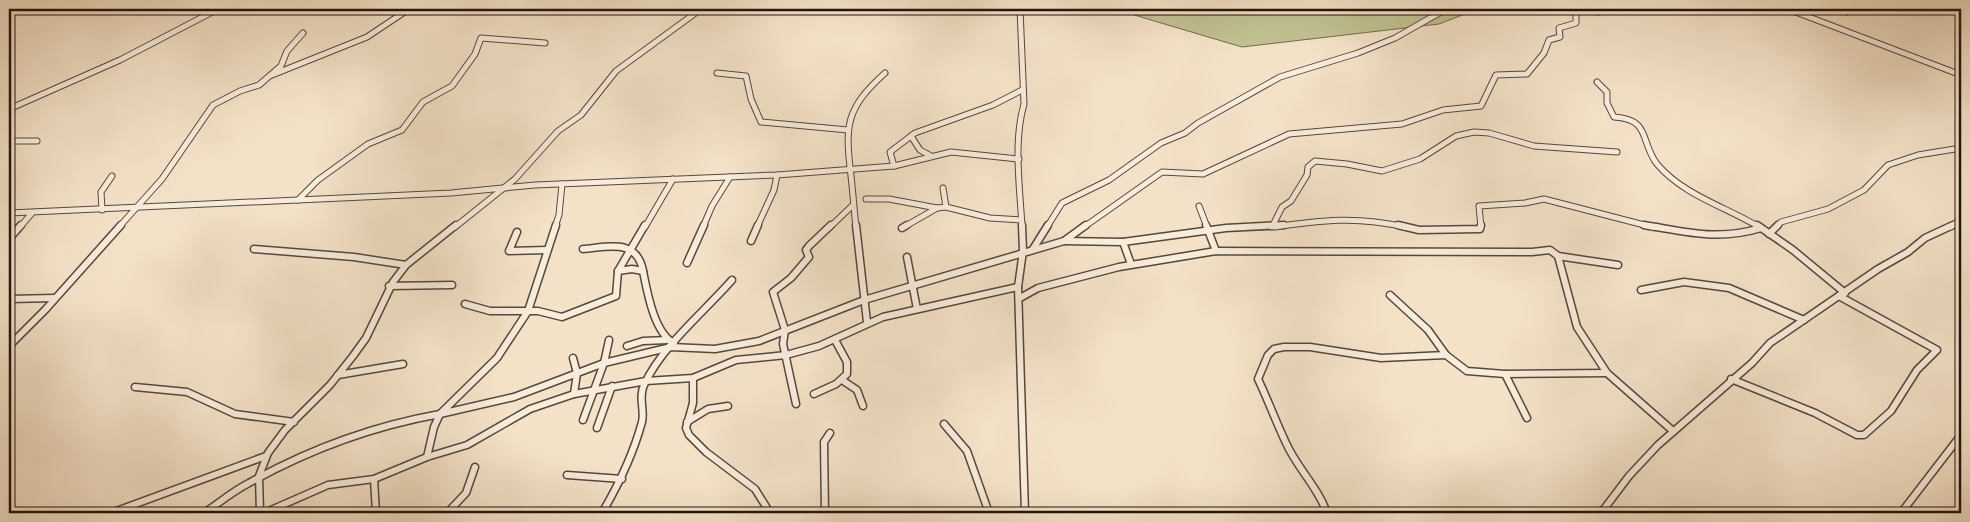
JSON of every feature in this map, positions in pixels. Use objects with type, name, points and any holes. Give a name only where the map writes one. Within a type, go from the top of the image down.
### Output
[{"type":"street","points":[[191,22],[209,9]]},
{"type":"street","points":[[9,109],[120,60],[218,9]]},
{"type":"street","points":[[268,77],[366,37],[409,9]]},
{"type":"street","points":[[701,9],[616,71],[581,115],[558,131],[515,178],[406,265],[388,286],[366,337],[338,375],[294,422],[266,456],[261,466],[258,490],[262,513],[328,485],[374,479],[467,444],[530,409],[574,394],[646,381],[693,378],[736,360],[786,355],[835,340],[867,322],[1018,287]]},
{"type":"street","points":[[1020,9],[1024,104],[1020,114],[1019,159],[1023,251],[1018,287],[1020,298],[1025,513]]},
{"type":"street","points":[[1033,249],[1062,203],[1109,180],[1161,143],[1185,133],[1198,123],[1280,77],[1358,53],[1395,38],[1446,9]]},
{"type":"street","points":[[1064,241],[1162,172],[1203,174],[1289,134],[1402,124],[1443,110],[1481,106],[1496,75],[1527,74],[1544,53],[1549,40],[1560,36],[1559,28],[1576,23],[1576,14],[1581,10],[1598,12],[1600,9]]},
{"type":"street","points":[[1788,9],[1961,74]]},
{"type":"street","points":[[1847,12],[1853,9]]},
{"type":"street","points":[[9,346],[55,298],[173,165],[194,129],[213,105],[240,91],[259,85],[281,66],[287,51],[303,32]]},
{"type":"street","points":[[298,200],[318,180],[368,144],[402,130],[423,102],[452,86],[475,54],[481,38],[545,43]]},
{"type":"street","points":[[717,73],[746,76],[751,99],[761,122],[848,130]]},
{"type":"street","points":[[867,322],[846,154],[848,130],[864,93],[885,73]]},
{"type":"street","points":[[1597,82],[1607,92],[1606,103],[1614,117],[1633,120],[1640,126],[1645,132],[1656,162],[1670,176],[1761,228],[1842,295],[1937,350],[1917,370],[1891,411],[1868,433],[1857,435],[1816,413],[1731,379]]},
{"type":"street","points":[[894,166],[890,152],[911,136],[929,126],[993,105],[1022,90]]},
{"type":"street","points":[[1272,227],[1282,207],[1292,200],[1307,174],[1308,167],[1315,161],[1347,164],[1382,171],[1420,159],[1456,136],[1474,132],[1489,133],[1534,146],[1617,152]]},
{"type":"street","points":[[911,136],[920,150],[931,156]]},
{"type":"street","points":[[9,142],[37,140]]},
{"type":"street","points":[[1769,234],[1780,222],[1822,212],[1864,190],[1888,166],[1918,155],[1961,148]]},
{"type":"street","points":[[9,213],[451,193],[562,184],[777,175],[894,166],[909,164],[931,156],[951,152],[1019,159]]},
{"type":"street","points":[[751,241],[774,190],[777,175]]},
{"type":"street","points":[[102,210],[102,192],[112,176]]},
{"type":"street","points":[[687,263],[712,206],[730,177]]},
{"type":"street","points":[[465,304],[490,311],[528,311],[562,317],[610,300],[617,294],[618,271],[630,248],[656,210],[673,179]]},
{"type":"street","points":[[427,458],[434,427],[440,414],[497,358],[528,311],[558,215],[562,184]]},
{"type":"street","points":[[942,188],[946,207]]},
{"type":"street","points":[[866,199],[888,198],[937,208],[946,207],[990,218],[1021,220]]},
{"type":"street","points":[[627,346],[643,341],[715,349],[759,342],[864,300],[1023,251],[1064,241],[1123,242],[1209,230],[1272,227],[1329,219],[1383,222],[1419,230],[1480,229],[1482,223],[1479,206],[1525,203],[1544,199],[1600,212],[1632,224],[1693,234],[1729,236],[1761,228]]},
{"type":"street","points":[[796,404],[783,344],[785,330],[773,292],[791,278],[809,257],[806,250],[809,246],[853,205]]},
{"type":"street","points":[[1199,206],[1216,251]]},
{"type":"street","points":[[902,228],[937,208]]},
{"type":"street","points":[[9,239],[32,213]]},
{"type":"street","points":[[1601,513],[1629,476],[1673,431],[1731,379],[1752,363],[1770,343],[1908,252],[1925,238],[1952,226],[1961,218]]},
{"type":"street","points":[[518,232],[509,251],[547,250]]},
{"type":"street","points":[[1123,242],[1131,264]]},
{"type":"street","points":[[583,249],[630,248],[639,254],[643,260],[647,298],[671,343]]},
{"type":"street","points":[[254,249],[354,258],[406,265]]},
{"type":"street","points":[[1020,298],[1038,288],[1131,264],[1216,251],[1532,252],[1545,249],[1554,251],[1558,256],[1577,327],[1607,373],[1673,431]]},
{"type":"street","points":[[1558,256],[1600,264],[1618,265]]},
{"type":"street","points":[[906,257],[917,309]]},
{"type":"street","points":[[618,271],[632,269],[644,271]]},
{"type":"street","points":[[602,513],[622,478],[642,421],[643,412],[640,398],[646,381],[671,343],[732,280]]},
{"type":"street","points":[[1641,290],[1679,282],[1725,288],[1804,320]]},
{"type":"street","points":[[388,286],[452,286]]},
{"type":"street","points":[[1390,295],[1428,330],[1446,355],[1467,372],[1505,374],[1607,373]]},
{"type":"street","points":[[9,299],[55,298]]},
{"type":"street","points":[[583,420],[604,363],[609,340]]},
{"type":"street","points":[[814,394],[842,380],[849,370],[849,364],[835,340]]},
{"type":"street","points":[[204,513],[261,476],[350,437],[412,418],[440,414],[514,397],[604,363],[671,343]]},
{"type":"street","points":[[1326,513],[1323,502],[1286,444],[1276,416],[1258,379],[1260,370],[1272,350],[1279,348],[1311,348],[1380,358],[1446,355]]},
{"type":"street","points":[[573,358],[577,373],[574,394]]},
{"type":"street","points":[[338,375],[403,364]]},
{"type":"street","points":[[1505,374],[1527,418]]},
{"type":"street","points":[[693,378],[693,403],[686,428],[689,435],[706,452],[756,489],[770,513]]},
{"type":"street","points":[[842,380],[857,390],[864,406]]},
{"type":"street","points":[[597,428],[612,386]]},
{"type":"street","points":[[135,387],[187,392],[200,397],[207,403],[235,414],[294,422]]},
{"type":"street","points":[[687,422],[708,409],[728,406]]},
{"type":"street","points":[[944,424],[967,451],[989,513]]},
{"type":"street","points":[[825,513],[824,442],[830,433]]},
{"type":"street","points":[[1901,513],[1961,435]]},
{"type":"street","points":[[111,513],[266,456]]},
{"type":"street","points":[[447,513],[465,498],[472,485],[475,467]]},
{"type":"street","points":[[567,475],[622,478]]},
{"type":"street","points":[[374,479],[376,513]]},
{"type":"green space","points":[[1114,9],[1478,9],[1439,24],[1242,47]]}]
